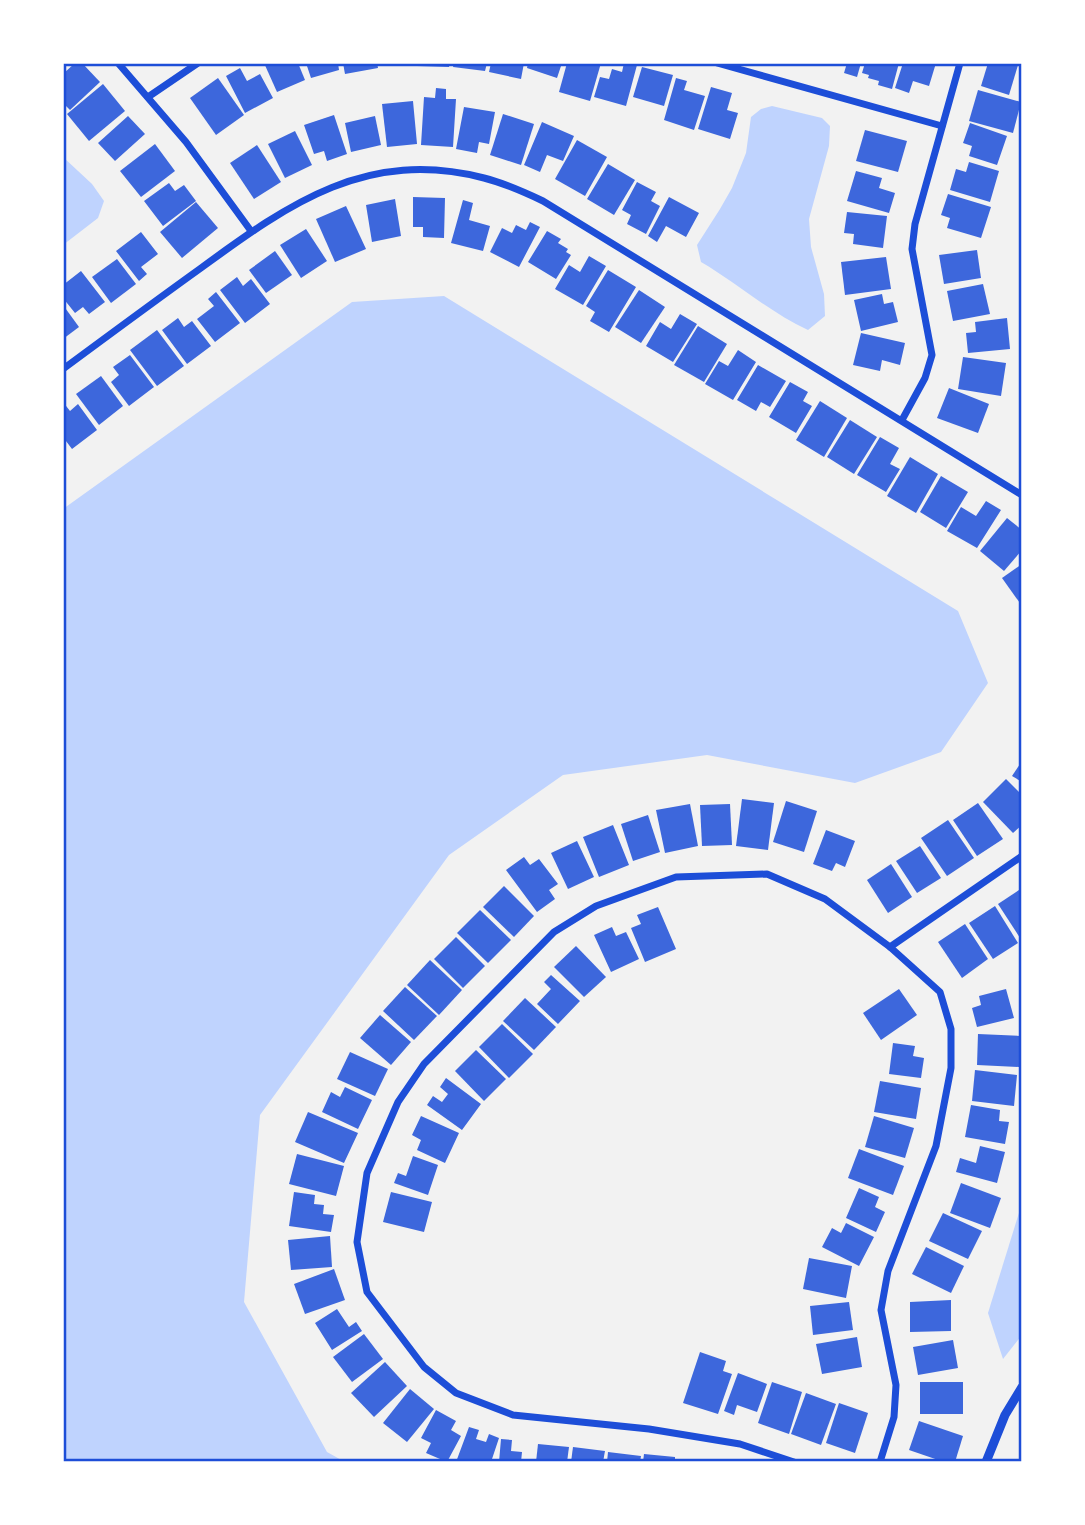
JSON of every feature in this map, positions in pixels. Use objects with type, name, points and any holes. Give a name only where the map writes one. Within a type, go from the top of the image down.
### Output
[{"type":"street","points":[[118,63],[186,142],[251,231]]},
{"type":"street","points":[[148,97],[198,63]]},
{"type":"street","points":[[718,63],[942,127]]},
{"type":"street","points":[[902,420],[925,378],[932,355],[912,249],[915,224],[960,63]]},
{"type":"street","points":[[63,369],[251,231],[308,197],[356,179],[383,173],[438,170],[484,178],[543,201],[1022,495]]},
{"type":"street","points":[[890,947],[1022,856]]},
{"type":"street","points":[[794,1462],[740,1444],[662,1431],[513,1415],[456,1393],[424,1367],[367,1293],[357,1242],[367,1173],[398,1102],[424,1064],[554,932],[596,906],[676,877],[767,874],[825,899],[890,947],[940,992],[951,1029],[951,1068],[936,1146],[888,1271],[881,1310],[896,1385],[894,1417],[880,1462]]},
{"type":"street","points":[[986,1462],[1005,1415],[1022,1387]]},
{"type":"water","points":[[772,106],[822,118],[830,126],[829,146],[809,219],[811,247],[824,294],[825,316],[808,330],[780,315],[701,262],[697,245],[732,188],[746,153],[751,117],[761,109]]},
{"type":"water","points":[[63,157],[92,184],[104,201],[98,218],[63,245]]},
{"type":"water","points":[[444,296],[958,611],[988,683],[941,752],[855,783],[707,755],[563,775],[449,855],[260,1115],[244,1302],[327,1452],[345,1462],[63,1462],[63,509],[352,302]]},
{"type":"water","points":[[1022,1203],[1022,1335],[1003,1359],[988,1313]]},
{"type":"building","points":[[75,63],[82,63],[100,82],[70,110],[63,103],[63,74]]},
{"type":"building","points":[[264,63],[298,63],[305,80],[277,92]]},
{"type":"building","points":[[306,63],[338,63],[339,70],[311,78]]},
{"type":"building","points":[[343,63],[377,63],[378,68],[345,74]]},
{"type":"building","points":[[417,63],[450,63],[449,67],[417,66]]},
{"type":"building","points":[[454,63],[487,63],[485,71],[453,67]]},
{"type":"building","points":[[491,63],[524,63],[521,79],[489,72]]},
{"type":"building","points":[[528,63],[562,63],[557,78],[527,68]]},
{"type":"building","points":[[567,63],[601,63],[590,101],[559,92]]},
{"type":"building","points":[[624,63],[637,65],[626,106],[594,97],[600,77],[609,79],[612,69],[622,72]]},
{"type":"building","points":[[847,63],[861,63],[857,77],[844,73]]},
{"type":"building","points":[[865,63],[899,63],[892,89],[878,85],[879,81],[862,73]]},
{"type":"building","points":[[903,63],[936,63],[929,86],[913,81],[909,93],[895,88]]},
{"type":"building","points":[[988,63],[1018,65],[1009,95],[981,86]]},
{"type":"building","points":[[642,67],[673,75],[664,106],[633,97]]},
{"type":"building","points":[[240,68],[247,81],[260,74],[273,98],[245,113],[226,76]]},
{"type":"building","points":[[218,78],[244,115],[216,135],[190,98]]},
{"type":"building","points":[[676,78],[687,81],[684,90],[705,96],[694,130],[664,120]]},
{"type":"building","points":[[103,84],[125,111],[89,141],[67,114]]},
{"type":"building","points":[[711,87],[732,93],[727,110],[738,113],[730,139],[698,129]]},
{"type":"building","points":[[436,88],[446,89],[446,99],[456,99],[453,147],[421,145],[424,97],[435,98]]},
{"type":"building","points":[[978,90],[1021,102],[1013,133],[969,121]]},
{"type":"building","points":[[413,101],[417,144],[387,147],[382,104]]},
{"type":"building","points":[[464,107],[495,112],[489,144],[479,142],[477,153],[456,149]]},
{"type":"building","points":[[503,114],[534,124],[521,165],[490,155]]},
{"type":"building","points":[[334,115],[347,154],[327,161],[324,151],[314,154],[304,125]]},
{"type":"building","points":[[128,116],[145,134],[115,161],[98,143]]},
{"type":"building","points":[[375,116],[381,145],[351,152],[345,123]]},
{"type":"building","points":[[542,122],[574,136],[563,161],[547,155],[540,172],[524,165]]},
{"type":"building","points":[[970,123],[1007,136],[997,165],[969,156],[972,146],[963,143]]},
{"type":"building","points":[[865,130],[907,141],[898,172],[856,161]]},
{"type":"building","points":[[295,131],[312,165],[285,178],[268,144]]},
{"type":"building","points":[[577,140],[607,157],[585,196],[555,179]]},
{"type":"building","points":[[155,144],[175,171],[141,197],[120,171]]},
{"type":"building","points":[[257,145],[281,182],[254,199],[230,163]]},
{"type":"building","points":[[969,162],[999,171],[990,202],[950,190],[956,169],[966,172]]},
{"type":"building","points":[[608,164],[635,180],[614,215],[587,199]]},
{"type":"building","points":[[856,171],[882,178],[879,188],[895,193],[889,213],[847,201]]},
{"type":"building","points":[[637,182],[656,192],[651,201],[660,206],[646,234],[627,224],[631,215],[622,210]]},
{"type":"building","points":[[169,183],[175,191],[184,185],[196,201],[163,226],[144,201]]},
{"type":"building","points":[[948,194],[991,207],[981,238],[947,228],[950,218],[941,215]]},
{"type":"building","points":[[413,197],[445,198],[444,238],[423,237],[423,227],[413,227]]},
{"type":"building","points":[[669,197],[699,213],[686,237],[666,226],[657,242],[648,236]]},
{"type":"building","points":[[395,199],[401,236],[372,242],[366,205]]},
{"type":"building","points":[[463,200],[473,203],[469,220],[490,226],[483,251],[451,243]]},
{"type":"building","points":[[196,202],[218,228],[182,258],[160,232]]},
{"type":"building","points":[[346,206],[366,249],[335,262],[316,219]]},
{"type":"building","points":[[847,212],[887,216],[883,248],[853,244],[854,234],[844,233]]},
{"type":"building","points":[[530,222],[540,227],[519,267],[490,252],[502,228],[512,233],[516,225],[526,230]]},
{"type":"building","points":[[306,229],[327,261],[301,278],[280,245]]},
{"type":"building","points":[[547,231],[561,239],[558,243],[568,249],[566,252],[571,255],[556,279],[528,262]]},
{"type":"building","points":[[141,232],[158,254],[141,267],[147,274],[139,281],[116,251]]},
{"type":"building","points":[[977,250],[981,278],[944,284],[939,255]]},
{"type":"building","points":[[275,251],[292,275],[266,293],[249,270]]},
{"type":"building","points":[[589,256],[606,266],[583,305],[555,289],[569,265],[580,272]]},
{"type":"building","points":[[886,257],[891,289],[845,295],[841,262]]},
{"type":"building","points":[[117,259],[136,284],[111,303],[92,277]]},
{"type":"building","points":[[608,270],[636,287],[609,332],[590,321],[595,312],[586,306]]},
{"type":"building","points":[[81,271],[105,302],[89,314],[83,307],[75,313],[63,298],[63,285]]},
{"type":"building","points":[[237,277],[243,286],[251,279],[270,304],[245,323],[220,290]]},
{"type":"building","points":[[983,284],[990,314],[953,321],[947,291]]},
{"type":"building","points":[[639,290],[665,307],[641,343],[615,327]]},
{"type":"building","points":[[216,292],[240,323],[215,342],[197,319],[214,306],[208,299]]},
{"type":"building","points":[[882,294],[884,304],[893,302],[898,322],[861,331],[854,300]]},
{"type":"building","points":[[63,305],[79,327],[63,339]]},
{"type":"building","points":[[680,314],[697,324],[673,362],[646,346],[660,322],[671,329]]},
{"type":"building","points":[[178,318],[184,327],[192,321],[211,346],[187,364],[162,330]]},
{"type":"building","points":[[1007,318],[1010,349],[968,353],[966,333],[976,332],[975,322]]},
{"type":"building","points":[[698,326],[727,344],[704,382],[674,365]]},
{"type":"building","points":[[157,330],[184,366],[157,386],[130,350]]},
{"type":"building","points":[[861,333],[905,343],[900,365],[882,360],[880,371],[853,365]]},
{"type":"building","points":[[738,350],[756,362],[733,400],[705,384],[719,361],[728,366]]},
{"type":"building","points":[[130,355],[154,387],[129,406],[111,382],[119,375],[113,367]]},
{"type":"building","points":[[963,357],[1006,363],[1001,396],[958,389]]},
{"type":"building","points":[[758,365],[786,381],[770,407],[761,402],[756,411],[737,400]]},
{"type":"building","points":[[101,376],[123,406],[99,425],[76,394]]},
{"type":"building","points":[[790,382],[808,392],[803,401],[812,406],[796,433],[769,417]]},
{"type":"building","points":[[949,388],[989,404],[978,433],[937,418]]},
{"type":"building","points":[[820,401],[847,418],[824,457],[796,440]]},
{"type":"building","points":[[63,402],[70,411],[78,404],[97,430],[72,449],[63,437]]},
{"type":"building","points":[[850,420],[877,437],[854,474],[827,457]]},
{"type":"building","points":[[880,437],[899,448],[890,464],[900,469],[886,492],[857,475]]},
{"type":"building","points":[[910,457],[938,474],[916,513],[887,496]]},
{"type":"building","points":[[941,476],[968,492],[946,528],[920,512]]},
{"type":"building","points":[[986,501],[1001,510],[977,548],[947,531],[961,507],[976,516]]},
{"type":"building","points":[[1007,518],[1022,530],[1022,550],[1004,571],[980,551]]},
{"type":"building","points":[[1022,564],[1022,606],[1002,578]]},
{"type":"building","points":[[1022,761],[1022,782],[1012,776]]},
{"type":"building","points":[[1006,779],[1022,795],[1022,825],[1013,833],[983,802]]},
{"type":"building","points":[[742,799],[774,803],[768,850],[736,846]]},
{"type":"building","points":[[786,801],[817,811],[804,852],[773,842]]},
{"type":"building","points":[[978,803],[1003,839],[977,856],[953,820]]},
{"type":"building","points":[[690,804],[698,846],[665,853],[656,810]]},
{"type":"building","points":[[730,804],[732,845],[702,846],[700,805]]},
{"type":"building","points":[[648,815],[660,852],[633,861],[621,824]]},
{"type":"building","points":[[948,820],[974,858],[947,876],[921,838]]},
{"type":"building","points":[[613,825],[629,865],[599,877],[583,837]]},
{"type":"building","points":[[826,830],[855,841],[845,867],[836,863],[832,871],[813,864]]},
{"type":"building","points":[[577,841],[594,877],[568,889],[551,853]]},
{"type":"building","points":[[920,846],[941,878],[917,893],[896,861]]},
{"type":"building","points":[[524,857],[530,865],[539,859],[558,884],[549,890],[555,899],[537,912],[506,870]]},
{"type":"building","points":[[891,864],[912,897],[888,913],[867,880]]},
{"type":"building","points":[[504,886],[534,916],[514,937],[483,907]]},
{"type":"building","points":[[1022,888],[1022,941],[998,904]]},
{"type":"building","points":[[995,906],[1018,943],[993,959],[969,923]]},
{"type":"building","points":[[658,907],[676,949],[645,962],[631,928],[641,924],[637,915]]},
{"type":"building","points":[[480,910],[511,940],[488,963],[457,933]]},
{"type":"building","points":[[965,924],[988,959],[962,978],[938,942]]},
{"type":"building","points":[[612,927],[616,936],[626,932],[639,959],[611,972],[594,935]]},
{"type":"building","points":[[456,937],[485,966],[463,988],[434,959]]},
{"type":"building","points":[[576,946],[606,977],[584,997],[554,967]]},
{"type":"building","points":[[430,960],[462,990],[439,1015],[407,985]]},
{"type":"building","points":[[551,975],[580,1001],[558,1024],[537,1004],[551,989],[544,982]]},
{"type":"building","points":[[405,987],[437,1016],[414,1040],[383,1011]]},
{"type":"building","points":[[899,989],[917,1015],[881,1040],[863,1013]]},
{"type":"building","points":[[1006,989],[1014,1018],[977,1027],[972,1008],[981,1005],[979,996]]},
{"type":"building","points":[[525,998],[556,1027],[534,1050],[503,1021]]},
{"type":"building","points":[[380,1015],[411,1042],[391,1065],[360,1038]]},
{"type":"building","points":[[502,1024],[533,1054],[509,1078],[479,1047]]},
{"type":"building","points":[[978,1034],[1021,1036],[1019,1067],[977,1065]]},
{"type":"building","points":[[893,1043],[915,1046],[913,1056],[924,1058],[921,1078],[889,1074]]},
{"type":"building","points":[[476,1050],[506,1079],[484,1101],[455,1071]]},
{"type":"building","points":[[350,1052],[388,1069],[375,1096],[337,1079]]},
{"type":"building","points":[[975,1070],[1017,1075],[1014,1106],[972,1101]]},
{"type":"building","points":[[446,1078],[481,1104],[462,1130],[427,1105],[433,1096],[442,1102],[448,1094],[440,1087]]},
{"type":"building","points":[[880,1081],[921,1088],[916,1119],[874,1112]]},
{"type":"building","points":[[345,1087],[372,1100],[358,1129],[322,1112],[331,1092],[340,1097]]},
{"type":"building","points":[[971,1105],[1000,1110],[999,1121],[1009,1122],[1005,1144],[965,1137]]},
{"type":"building","points":[[308,1112],[358,1133],[344,1163],[295,1142]]},
{"type":"building","points":[[421,1116],[459,1133],[445,1163],[417,1150],[421,1140],[412,1135]]},
{"type":"building","points":[[874,1116],[914,1128],[905,1158],[865,1147]]},
{"type":"building","points":[[980,1146],[1005,1152],[997,1183],[956,1172],[960,1158],[976,1163]]},
{"type":"building","points":[[859,1149],[904,1166],[893,1195],[848,1178]]},
{"type":"building","points":[[297,1154],[344,1166],[336,1196],[289,1184]]},
{"type":"building","points":[[413,1156],[438,1165],[428,1195],[394,1183],[398,1173],[406,1176]]},
{"type":"building","points":[[961,1183],[1001,1198],[990,1228],[950,1213]]},
{"type":"building","points":[[859,1188],[879,1197],[875,1207],[885,1212],[876,1232],[846,1218]]},
{"type":"building","points":[[294,1192],[315,1195],[314,1204],[324,1205],[323,1214],[334,1215],[331,1232],[289,1226]]},
{"type":"building","points":[[391,1192],[432,1202],[424,1232],[383,1222]]},
{"type":"building","points":[[943,1213],[982,1231],[968,1259],[929,1241]]},
{"type":"building","points":[[846,1223],[874,1237],[859,1266],[822,1247],[832,1228],[841,1233]]},
{"type":"building","points":[[330,1236],[332,1267],[291,1270],[288,1240]]},
{"type":"building","points":[[926,1247],[964,1266],[951,1293],[912,1274]]},
{"type":"building","points":[[809,1258],[852,1266],[846,1298],[803,1289]]},
{"type":"building","points":[[334,1269],[345,1300],[305,1314],[294,1284]]},
{"type":"building","points":[[951,1300],[951,1331],[910,1332],[910,1302]]},
{"type":"building","points":[[849,1302],[853,1330],[813,1335],[810,1306]]},
{"type":"building","points":[[337,1309],[349,1327],[356,1322],[362,1331],[332,1350],[315,1323]]},
{"type":"building","points":[[364,1334],[383,1359],[352,1382],[333,1357]]},
{"type":"building","points":[[857,1337],[862,1367],[822,1374],[816,1344]]},
{"type":"building","points":[[953,1340],[958,1368],[918,1375],[913,1347]]},
{"type":"building","points":[[700,1352],[726,1361],[723,1371],[732,1374],[718,1414],[683,1403]]},
{"type":"building","points":[[385,1362],[407,1386],[374,1417],[351,1393]]},
{"type":"building","points":[[738,1373],[767,1384],[757,1412],[737,1405],[734,1415],[724,1411]]},
{"type":"building","points":[[772,1382],[802,1392],[789,1434],[758,1423]]},
{"type":"building","points":[[920,1382],[963,1382],[963,1414],[920,1414]]},
{"type":"building","points":[[410,1389],[434,1409],[407,1442],[383,1423]]},
{"type":"building","points":[[806,1393],[836,1404],[821,1445],[791,1434]]},
{"type":"building","points":[[839,1403],[868,1413],[855,1453],[826,1443]]},
{"type":"building","points":[[436,1410],[456,1421],[451,1430],[461,1436],[447,1462],[426,1453],[431,1443],[421,1438]]},
{"type":"building","points":[[919,1421],[963,1436],[955,1462],[944,1462],[909,1450]]},
{"type":"building","points":[[469,1427],[479,1430],[476,1439],[486,1442],[489,1434],[499,1438],[491,1462],[456,1462]]},
{"type":"building","points":[[501,1439],[512,1440],[511,1451],[522,1452],[521,1462],[499,1462]]},
{"type":"building","points":[[538,1444],[569,1447],[567,1462],[536,1462]]},
{"type":"building","points":[[573,1447],[605,1451],[603,1462],[571,1462]]},
{"type":"building","points":[[608,1452],[641,1456],[640,1462],[607,1462]]},
{"type":"building","points":[[644,1454],[675,1457],[675,1462],[643,1462]]}]
